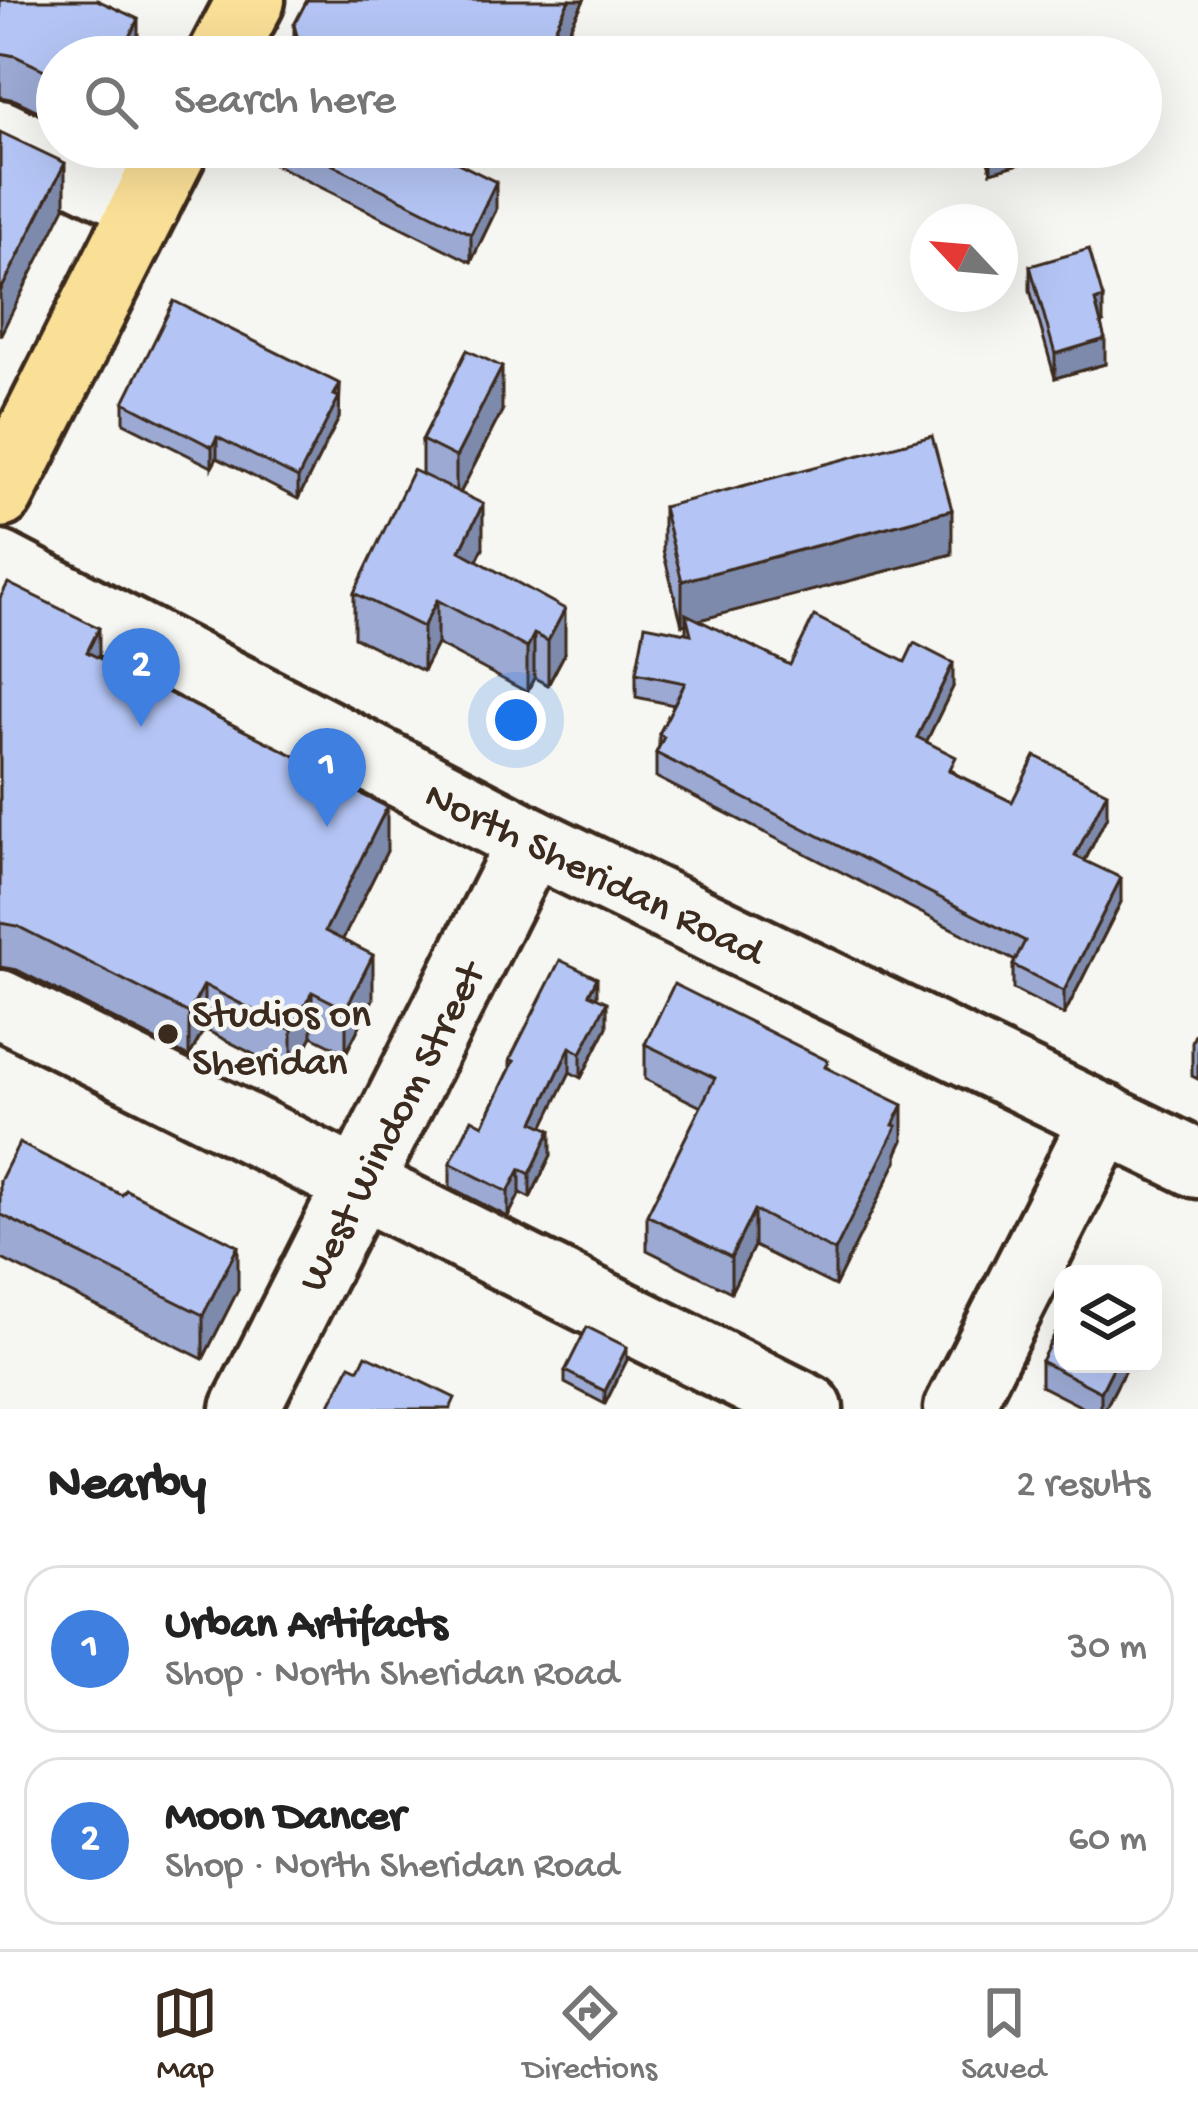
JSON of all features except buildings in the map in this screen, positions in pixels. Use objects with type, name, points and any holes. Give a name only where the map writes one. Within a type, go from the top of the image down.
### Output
[{"type":"main road","points":[[232,36],[250,0]]},
{"type":"main road","points":[[0,494],[165,168]]},
{"type":"street","points":[[0,134],[36,152]]},
{"type":"street","points":[[70,168],[146,205]]},
{"type":"street","name":"North Sheridan Road","points":[[0,565],[531,841],[1198,1164]]},
{"type":"street","name":"West Windom Street","points":[[245,1409],[531,841]]},
{"type":"street","points":[[0,1004],[809,1409]]},
{"type":"street","points":[[958,1409],[1105,1118]]},
{"type":"place","name":"Moon Dancer","points":[[141,727]]},
{"type":"place","name":"Urban Artifacts","points":[[327,827]]},
{"type":"place","name":"Studios on Sheridan","points":[[168,1034]]}]
